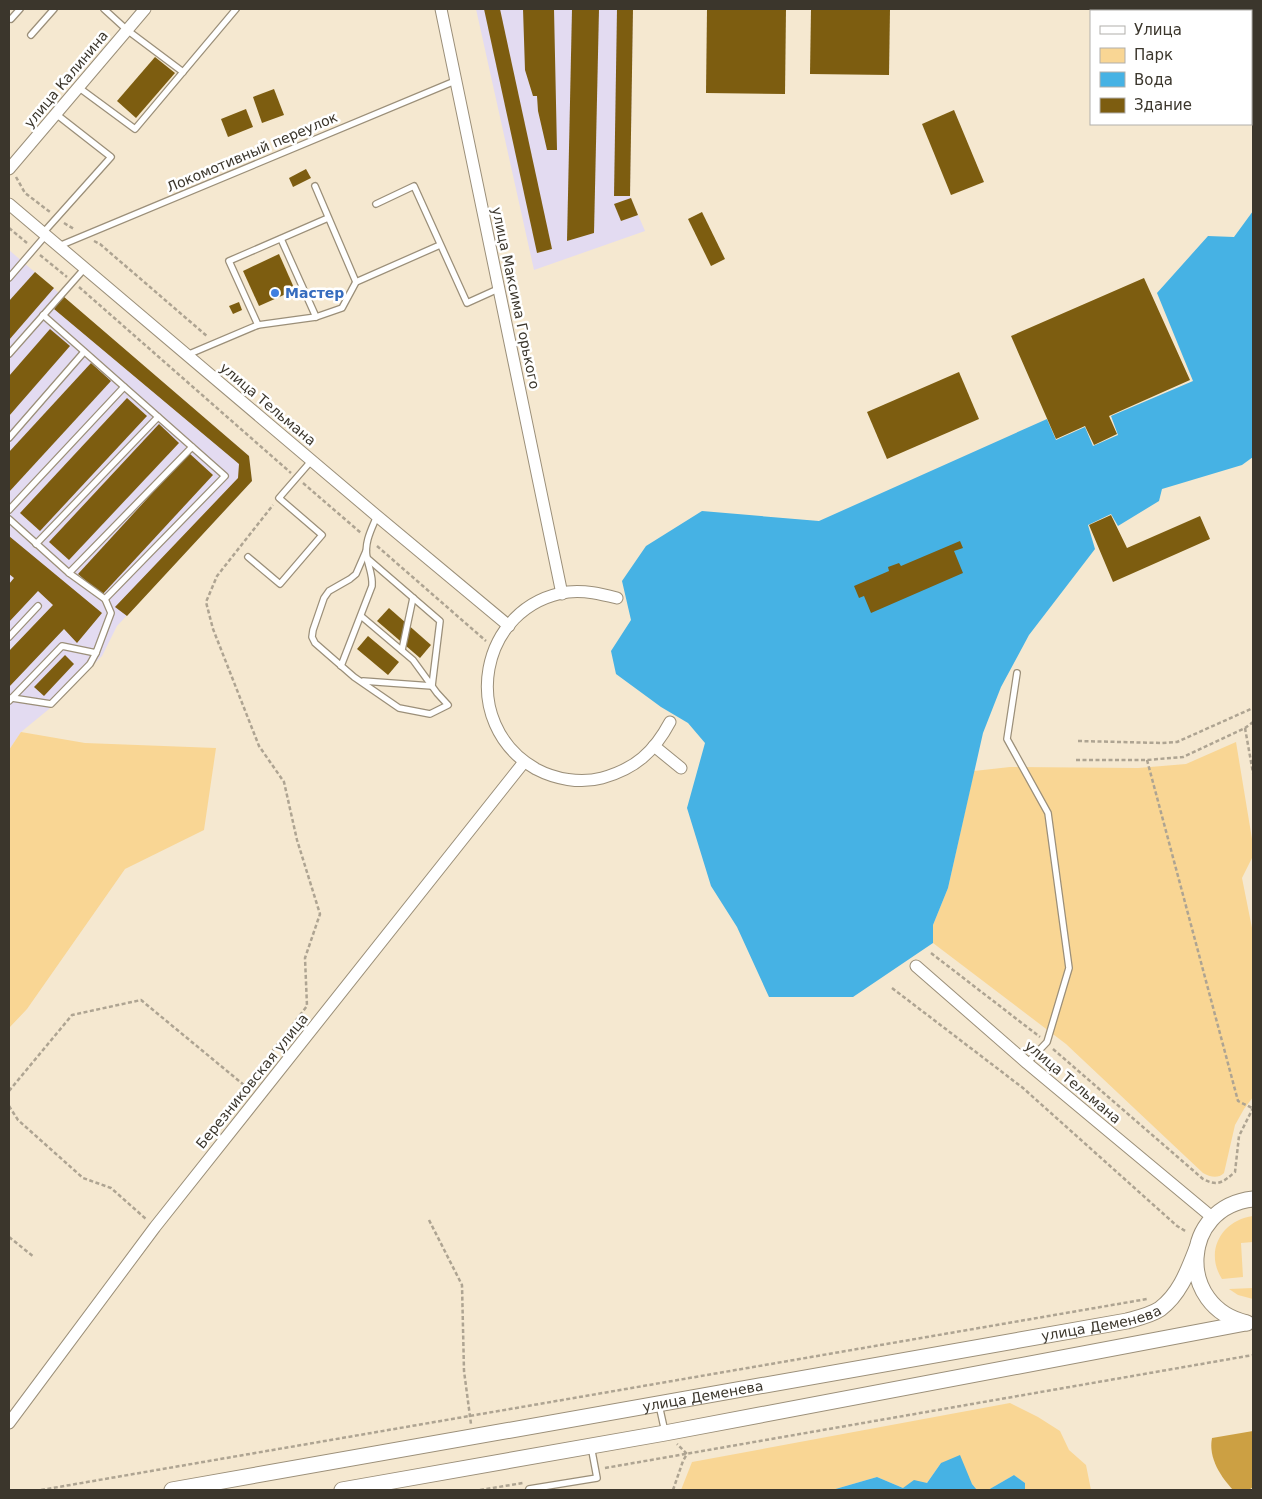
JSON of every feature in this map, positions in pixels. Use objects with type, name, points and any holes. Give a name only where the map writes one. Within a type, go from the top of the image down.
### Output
[{"type":"main road","points":[[1213,1218],[1230,1205],[1253,1199]]},
{"type":"main road","name":"улица Деменева","points":[[172,1490],[1127,1321],[1159,1309],[1173,1296],[1181,1286],[1202,1232],[1213,1218]]},
{"type":"main road","points":[[1197,1248],[1195,1262],[1197,1276],[1209,1300],[1220,1311],[1230,1317],[1249,1323]]},
{"type":"main road","name":"улица Деменева","points":[[342,1490],[665,1433],[1249,1323]]},
{"type":"street","name":"улица Калинина","points":[[9,169],[145,9]]},
{"type":"street","name":"улица Максима Горького","points":[[441,9],[562,594]]},
{"type":"street","name":"улица Тельмана","points":[[9,204],[509,626]]},
{"type":"street","points":[[617,598],[593,592],[568,592],[544,599],[530,607],[509,626],[495,648],[487,675],[487,700],[494,723],[507,745],[524,762],[546,774],[570,780],[595,780],[619,774],[640,761],[663,735],[670,722]]},
{"type":"street","points":[[654,746],[681,768]]},
{"type":"street","name":"Березниковская улица","points":[[9,1423],[155,1227],[524,762]]},
{"type":"street","name":"улица Тельмана","points":[[916,966],[1028,1063],[1213,1218]]},
{"type":"lane","points":[[11,19],[20,9]]},
{"type":"lane","points":[[31,35],[54,9]]},
{"type":"lane","points":[[104,9],[127,30],[183,72]]},
{"type":"lane","points":[[78,87],[135,129],[236,9]]},
{"type":"lane","name":"Локомотивный переулок","points":[[59,246],[455,81]]},
{"type":"lane","points":[[9,278],[57,218],[112,157],[56,114]]},
{"type":"lane","points":[[315,186],[356,282]]},
{"type":"lane","points":[[376,204],[414,186],[467,303],[498,289]]},
{"type":"lane","points":[[258,325],[229,261],[328,218]]},
{"type":"lane","points":[[281,239],[316,317]]},
{"type":"lane","points":[[187,355],[258,325],[316,317],[342,308],[356,282],[440,245]]},
{"type":"lane","points":[[9,354],[85,268]]},
{"type":"lane","points":[[43,316],[225,476],[105,599]]},
{"type":"lane","points":[[9,438],[84,352]]},
{"type":"lane","points":[[9,510],[124,387]]},
{"type":"lane","points":[[36,544],[158,417]]},
{"type":"lane","points":[[69,573],[192,447]]},
{"type":"lane","points":[[248,557],[280,584],[322,535],[279,498],[312,460]]},
{"type":"lane","points":[[341,666],[372,586],[366,555],[368,538],[377,516]]},
{"type":"lane","points":[[9,520],[69,573],[105,599],[111,612],[90,664],[51,704],[10,699]]},
{"type":"lane","points":[[366,555],[440,621],[432,686]]},
{"type":"lane","points":[[361,616],[413,660],[448,705],[430,714],[399,708],[341,666],[315,643],[312,637],[313,630],[324,598],[329,591],[356,574],[366,555]]},
{"type":"lane","points":[[402,650],[413,598]]},
{"type":"lane","points":[[9,637],[38,606]]},
{"type":"lane","points":[[10,699],[62,646],[96,653]]},
{"type":"lane","points":[[1016,673],[1006,739],[1048,813],[1069,968],[1047,1042],[1028,1063]]},
{"type":"lane","points":[[361,681],[432,686]]},
{"type":"lane","points":[[659,1405],[665,1433]]},
{"type":"lane","points":[[530,1490],[598,1478],[591,1446]]},
{"type":"path","points":[[9,169],[15,174],[25,193],[57,218],[100,244],[215,343]]},
{"type":"path","points":[[9,228],[73,281],[297,478],[495,648]]},
{"type":"path","points":[[261,1095],[248,1084],[307,1006],[305,958],[320,914],[297,840],[284,782],[259,746],[213,629],[206,602],[217,576],[279,498]]},
{"type":"path","points":[[1078,741],[1162,744],[1177,742],[1253,708]]},
{"type":"path","points":[[1076,760],[1147,760],[1183,757],[1245,728],[1253,722]]},
{"type":"path","points":[[1245,728],[1253,773]]},
{"type":"path","points":[[931,953],[1047,1042],[1203,1180],[1211,1184],[1223,1182],[1235,1172],[1239,1136],[1253,1108],[1238,1101],[1147,760]]},
{"type":"path","points":[[892,988],[1023,1088],[1177,1226],[1188,1233]]},
{"type":"path","points":[[9,1091],[72,1015],[141,1000],[261,1095]]},
{"type":"path","points":[[9,1106],[18,1120],[83,1178],[111,1188],[155,1227]]},
{"type":"path","points":[[429,1220],[462,1285],[464,1371],[473,1438]]},
{"type":"path","points":[[9,1237],[34,1257]]},
{"type":"path","points":[[41,1490],[1150,1299]]},
{"type":"path","points":[[596,1470],[1253,1355]]},
{"type":"path","points":[[665,1433],[687,1454]]},
{"type":"path","points":[[673,1490],[687,1454]]},
{"type":"path","points":[[480,1490],[528,1482]]},
{"type":"shaded area","points":[[476,9],[633,9],[630,196],[645,231],[534,270]]},
{"type":"shaded area","points":[[9,250],[249,456],[252,481],[117,626],[102,656],[49,709],[21,732],[9,750]]},
{"type":"shaded area","points":[[1253,1431],[1253,1487],[1249,1490],[1233,1490],[1216,1467],[1212,1453],[1212,1438]]},
{"type":"green space","points":[[21,732],[85,743],[216,748],[204,830],[125,869],[27,1009],[9,1028],[9,750]]},
{"type":"green space","points":[[1236,742],[1253,845],[1253,856],[1242,878],[1253,933],[1253,1097],[1235,1125],[1224,1173],[1214,1177],[1203,1173],[1066,1044],[933,943],[933,925],[948,888],[974,771],[1010,767],[1138,768],[1186,764]]},
{"type":"green space","points":[[1253,1216],[1253,1242],[1241,1243],[1243,1277],[1222,1279],[1215,1258],[1219,1238],[1233,1224]]},
{"type":"green space","points":[[1253,1288],[1253,1299],[1238,1295],[1229,1289]]},
{"type":"green space","points":[[1010,1403],[1060,1431],[1069,1450],[1086,1465],[1091,1490],[1025,1490],[1025,1483],[1014,1475],[988,1490],[977,1490],[972,1484],[941,1463],[927,1483],[903,1488],[877,1477],[832,1490],[681,1490],[692,1462]]},
{"type":"water","points":[[1253,211],[1253,457],[1242,465],[1162,489],[1159,501],[1118,526],[1111,514],[1088,525],[1095,549],[1029,635],[1001,687],[983,733],[948,888],[933,925],[933,943],[853,997],[769,997],[737,927],[711,886],[687,808],[705,743],[688,723],[661,707],[616,674],[611,651],[631,620],[622,581],[646,546],[702,511],[819,521],[1047,419],[1056,440],[1085,427],[1093,446],[1118,435],[1111,416],[1193,381],[1157,293],[1208,236],[1234,237]]},
{"type":"water","points":[[960,1455],[972,1484],[977,1490],[832,1490],[877,1477],[903,1488],[914,1480],[927,1483],[941,1463]]},
{"type":"water","points":[[1014,1475],[1025,1483],[1025,1490],[988,1490]]},
{"type":"building","points":[[484,9],[500,9],[552,249],[537,253]]},
{"type":"building","points":[[523,9],[554,9],[557,150],[547,150],[538,111],[537,96],[533,96],[525,70]]},
{"type":"building","points":[[572,9],[599,9],[594,233],[567,241]]},
{"type":"building","points":[[617,9],[633,9],[630,196],[614,196]]},
{"type":"building","points":[[707,9],[786,9],[785,94],[706,93]]},
{"type":"building","points":[[811,9],[890,9],[889,75],[810,74]]},
{"type":"building","points":[[155,57],[175,73],[136,118],[117,101]]},
{"type":"building","points":[[274,89],[284,115],[262,123],[253,97]]},
{"type":"building","points":[[246,109],[253,127],[228,137],[221,119]]},
{"type":"building","points":[[954,110],[984,182],[951,195],[922,124]]},
{"type":"building","points":[[306,169],[311,178],[293,187],[289,178]]},
{"type":"building","points":[[631,198],[638,215],[621,221],[614,204]]},
{"type":"building","points":[[702,212],[725,259],[711,266],[688,219]]},
{"type":"building","points":[[279,254],[295,290],[259,306],[243,271]]},
{"type":"building","points":[[35,272],[54,288],[9,340],[9,301]]},
{"type":"building","points":[[1144,278],[1190,380],[1109,416],[1117,434],[1094,445],[1085,426],[1056,439],[1011,336]]},
{"type":"building","points":[[63,296],[249,456],[252,481],[127,616],[115,607],[238,478],[239,464],[54,309]]},
{"type":"building","points":[[239,302],[242,310],[233,314],[229,306]]},
{"type":"building","points":[[50,329],[70,346],[9,416],[9,376]]},
{"type":"building","points":[[91,363],[111,381],[9,492],[9,452]]},
{"type":"building","points":[[959,372],[979,419],[887,459],[867,412]]},
{"type":"building","points":[[127,398],[147,416],[40,531],[20,513]]},
{"type":"building","points":[[159,424],[179,443],[69,560],[49,542]]},
{"type":"building","points":[[189,453],[213,475],[102,595],[78,574]]},
{"type":"building","points":[[1111,515],[1127,548],[1200,516],[1210,539],[1113,582],[1089,525]]},
{"type":"building","points":[[9,536],[102,613],[77,643],[64,629],[9,687],[9,651],[53,605],[38,591],[9,622],[9,584],[14,578],[9,574]]},
{"type":"building","points":[[960,541],[963,548],[954,551],[963,573],[871,613],[864,596],[859,598],[854,586],[889,571],[888,567],[899,563],[901,566]]},
{"type":"building","points":[[389,608],[431,645],[420,658],[377,621]]},
{"type":"building","points":[[368,636],[399,662],[388,675],[357,649]]},
{"type":"building","points":[[65,655],[74,664],[44,696],[34,687]]},
{"type":"place","name":"Мастер","points":[[275,293]]}]
